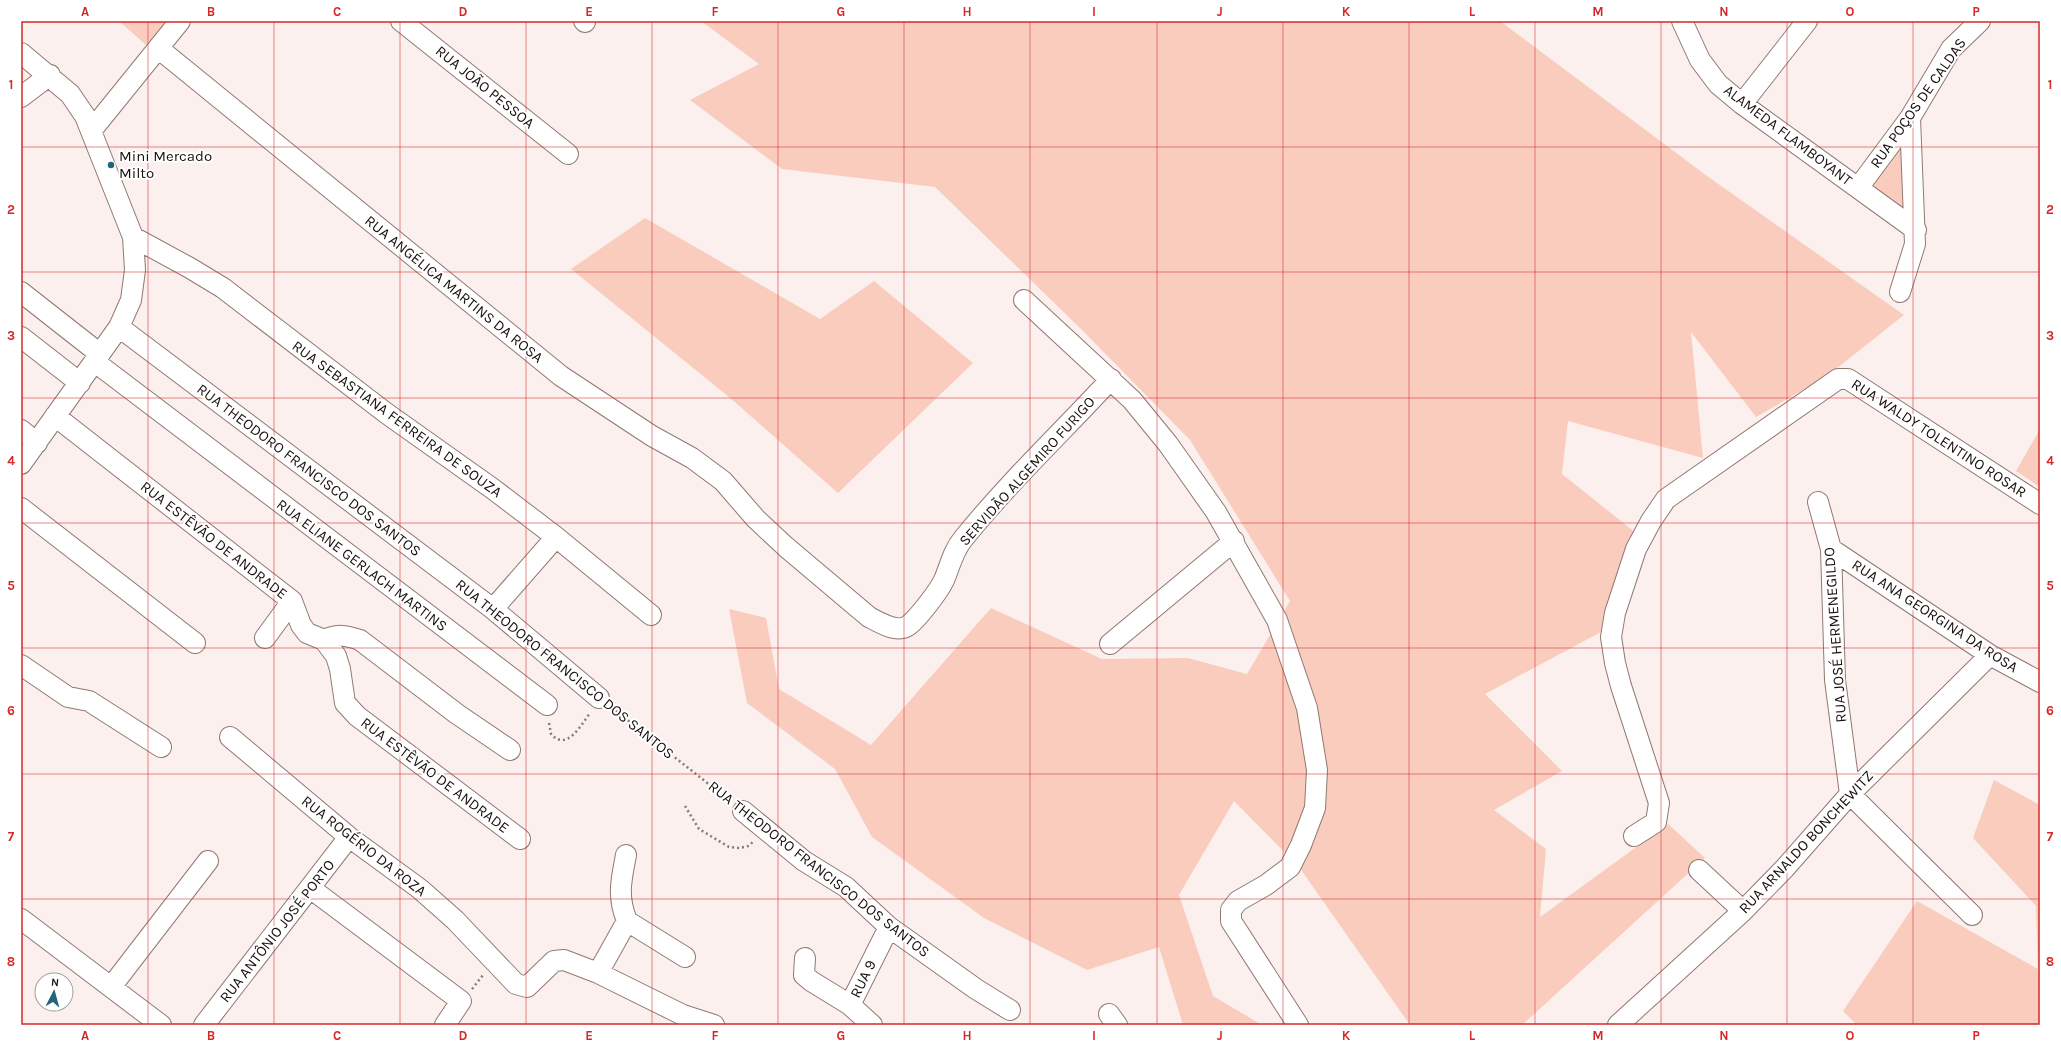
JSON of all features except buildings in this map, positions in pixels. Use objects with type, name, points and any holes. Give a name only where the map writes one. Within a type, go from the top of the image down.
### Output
[{"type":"street","points":[[92,131],[180,21]]},
{"type":"street","name":"RUA JOÃO PESSOA","points":[[401,21],[568,154]]},
{"type":"street","name":"ALAMEDA FLAMBOYANT","points":[[1682,21],[1700,60],[1718,84],[1742,104],[1916,230]]},
{"type":"street","points":[[1742,104],[1807,21]]},
{"type":"street","name":"RUA POÇOS DE CALDAS","points":[[1858,188],[1910,118],[1951,49],[1980,21]]},
{"type":"street","name":"RUA ANGÉLICA MARTINS DA ROSA","points":[[158,48],[561,376],[652,436],[692,458],[723,481],[756,519],[786,547],[869,617],[884,625],[900,629],[908,626]]},
{"type":"street","points":[[21,53],[50,75],[80,106],[92,131],[111,186],[133,237],[135,257],[134,284],[131,300],[119,327],[21,464]]},
{"type":"street","points":[[21,97],[50,75]]},
{"type":"street","points":[[1900,292],[1910,266],[1915,244],[1916,230],[1910,118]]},
{"type":"street","name":"RUA SEBASTIANA FERREIRA DE SOUZA","points":[[133,237],[223,288],[351,387],[493,489],[556,537],[651,615]]},
{"type":"street","name":"RUA ELIANE GERLACH MARTINS","points":[[21,292],[97,358],[547,705]]},
{"type":"street","points":[[1024,300],[1111,379],[1168,444],[1216,512],[1277,620],[1307,708],[1317,770],[1315,808],[1301,845],[1290,867],[1266,885],[1238,901],[1230,910],[1231,921],[1298,1025]]},
{"type":"street","name":"RUA THEODORO FRANCISCO DOS SANTOS","points":[[119,327],[493,609],[599,698]]},
{"type":"street","points":[[21,336],[80,383]]},
{"type":"street","name":"SERVIDÃO ALGEMIRO FURIGO","points":[[908,626],[937,592],[944,580],[954,551],[961,540],[988,509],[1111,379]]},
{"type":"street","name":"RUA WALDY TOLENTINO ROSAR","points":[[1634,836],[1656,822],[1659,804],[1621,686],[1615,663],[1611,637],[1615,613],[1636,549],[1651,521],[1666,499],[1838,379],[1848,379],[2040,504]]},
{"type":"street","name":"RUA ESTÊVÃO DE ANDRADE","points":[[55,416],[292,601],[301,625],[307,632],[324,640],[336,656],[340,669],[345,703],[357,716],[520,839]]},
{"type":"street","points":[[21,430],[37,443]]},
{"type":"street","name":"RUA JOSÉ HERMENEGILDO","points":[[1818,502],[1831,549],[1835,680],[1850,794]]},
{"type":"street","points":[[21,508],[195,643]]},
{"type":"street","points":[[493,609],[556,537]]},
{"type":"street","points":[[1110,644],[1234,542]]},
{"type":"street","name":"RUA ANA GEORGINA DA ROSA","points":[[1831,549],[1990,655],[2040,682]]},
{"type":"street","points":[[265,638],[292,601]]},
{"type":"street","points":[[324,640],[338,635],[346,635],[360,640],[457,714],[510,750]]},
{"type":"street","name":"RUA ARNALDO BONCHEWITZ","points":[[1628,1022],[1785,868],[1850,794],[1990,655]]},
{"type":"street","points":[[21,665],[68,697],[89,701],[161,747]]},
{"type":"street","name":"RUA ROGÉRIO DA ROZA","points":[[230,737],[349,837],[420,889],[455,920],[516,984],[527,987],[554,961],[564,960],[598,973]]},
{"type":"street","points":[[1850,794],[1972,915]]},
{"type":"street","name":"RUA THEODORO FRANCISCO DOS SANTOS","points":[[743,811],[804,861],[846,887],[889,927],[976,989],[1010,1010]]},
{"type":"street","name":"RUA ANTÔNIO JOSÉ PORTO","points":[[204,1025],[349,837]]},
{"type":"street","points":[[626,855],[620,890],[621,906],[627,921],[684,957]]},
{"type":"street","points":[[111,987],[208,861]]},
{"type":"street","points":[[1699,870],[1743,910]]},
{"type":"street","points":[[310,888],[462,1001],[445,1025]]},
{"type":"street","points":[[21,919],[161,1025]]},
{"type":"street","points":[[627,921],[598,973],[683,1015],[714,1025]]},
{"type":"street","name":"RUA 9","points":[[872,1025],[850,1005],[889,927]]},
{"type":"street","points":[[805,958],[804,975],[811,981],[850,1005]]},
{"type":"path","points":[[547,705],[550,709],[548,727],[551,734],[559,741],[564,741],[572,736],[599,698]]},
{"type":"path","name":"RUA THEODORO FRANCISCO DOS SANTOS","points":[[599,698],[743,811]]},
{"type":"path","points":[[685,806],[699,829],[729,847],[740,848],[748,846],[766,829]]},
{"type":"path","points":[[462,1001],[495,961]]},
{"type":"shaded area","points":[[119,21],[167,21],[146,45]]},
{"type":"shaded area","points":[[701,21],[1500,21],[1707,176],[1904,315],[1827,376],[1756,417],[1691,332],[1703,458],[1568,421],[1562,474],[1636,533],[1601,632],[1485,694],[1562,771],[1494,810],[1546,849],[1540,917],[1668,824],[1705,858],[1522,1025],[1410,1025],[1299,867],[1234,801],[1179,895],[1213,996],[1262,1025],[1183,1025],[1159,947],[1087,970],[984,918],[872,837],[835,769],[747,703],[729,609],[766,618],[779,689],[871,745],[991,608],[1102,659],[1188,658],[1247,674],[1290,601],[1190,440],[1083,331],[935,187],[782,169],[690,100],[759,64]]},
{"type":"shaded area","points":[[1903,141],[1909,216],[1870,187]]},
{"type":"shaded area","points":[[645,218],[820,319],[874,281],[973,363],[838,493],[729,397],[571,269]]},
{"type":"shaded area","points":[[2040,429],[2040,487],[2016,471]]},
{"type":"shaded area","points":[[1994,780],[2040,805],[2040,1025],[1857,1025],[1843,1011],[1917,901],[2038,969],[2036,906],[1973,838]]},
{"type":"place","name":"Mini Mercado Milto","points":[[111,165]]}]
